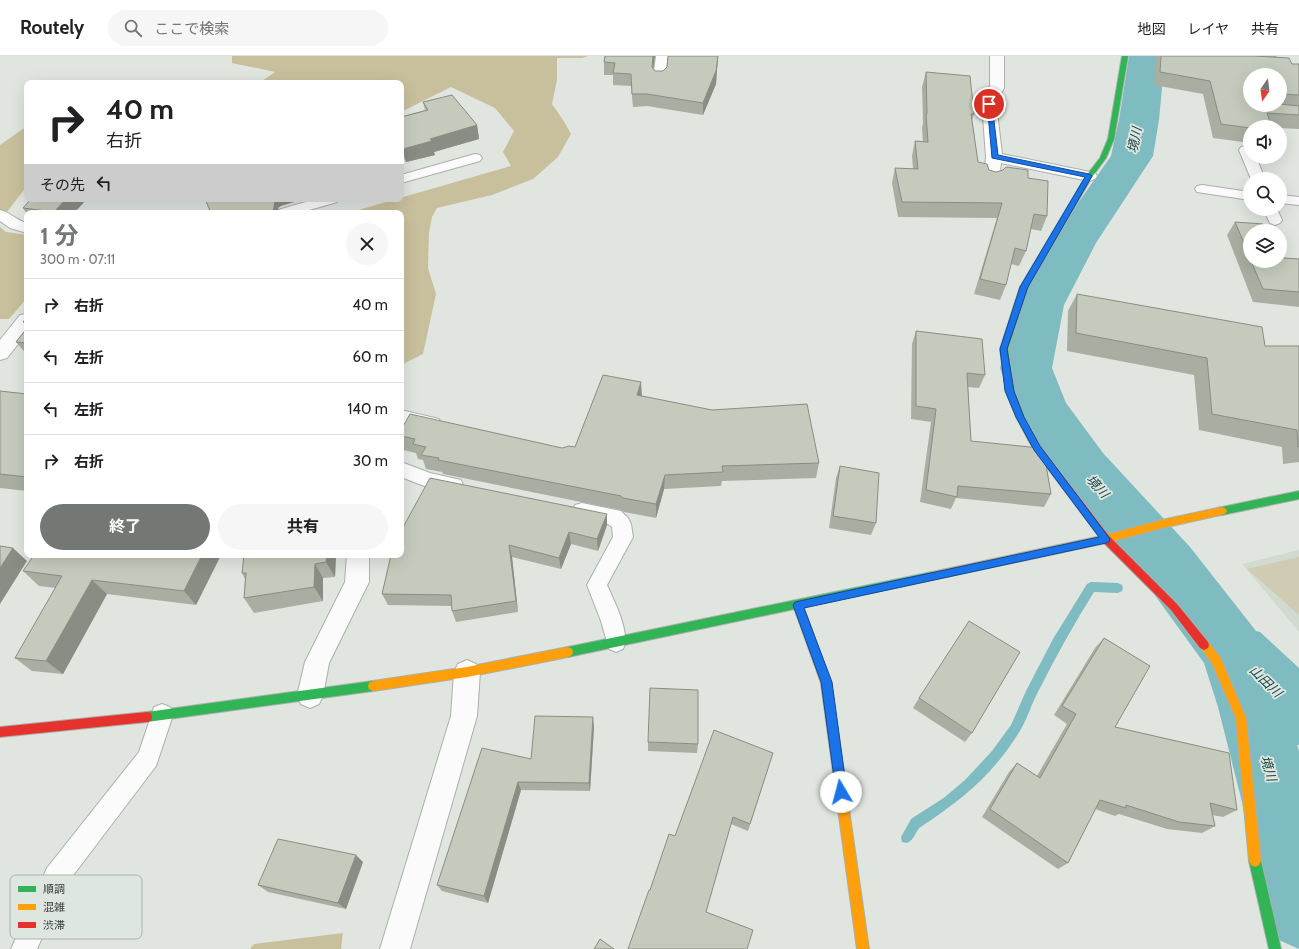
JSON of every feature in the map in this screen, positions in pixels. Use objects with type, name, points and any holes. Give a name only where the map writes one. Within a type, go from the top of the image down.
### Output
[{"type":"street","points":[[991,181],[994,157],[989,104],[997,88],[997,56]]},
{"type":"street","points":[[1125,56],[1111,139],[1103,158],[1089,176],[1024,287],[1004,349],[1010,391],[1020,417],[1037,448],[1106,539],[1174,607],[1216,660],[1241,718],[1256,868],[1275,949]]},
{"type":"street","points":[[994,157],[1089,176]]},
{"type":"street","points":[[0,353],[24,324]]},
{"type":"street","points":[[0,732],[162,715],[310,696],[467,672],[798,605],[1106,539],[1162,524],[1299,495]]},
{"type":"street","points":[[310,696],[317,662],[357,582],[358,558]]},
{"type":"street","points":[[798,605],[826,682],[863,949]]},
{"type":"street","points":[[395,949],[464,716],[467,672]]},
{"type":"lane","points":[[659,79],[662,56]]},
{"type":"lane","points":[[404,178],[475,158]]},
{"type":"lane","points":[[1202,189],[1243,195]]},
{"type":"lane","points":[[1287,200],[1299,201]]},
{"type":"lane","points":[[294,210],[322,202]]},
{"type":"lane","points":[[0,214],[15,225],[24,227]]},
{"type":"lane","points":[[404,418],[448,428]]},
{"type":"lane","points":[[404,470],[428,480],[474,489]]},
{"type":"lane","points":[[567,508],[614,517],[621,524],[622,537],[597,585],[611,622],[616,642]]},
{"type":"lane","points":[[58,875],[148,758],[162,715]]},
{"type":"lane","points":[[24,949],[28,939]]},
{"type":"shaded area","points":[[232,56],[588,56],[582,58],[557,58],[557,80],[552,104],[571,134],[558,157],[533,179],[492,195],[437,208],[432,217],[429,233],[428,268],[436,294],[423,354],[404,364],[404,210],[358,210],[386,202],[404,202],[404,197],[511,166],[503,152],[514,131],[495,108],[451,87],[404,110],[404,80],[263,80],[275,72],[232,63]]},
{"type":"shaded area","points":[[24,128],[24,190],[0,221],[0,145]]},
{"type":"shaded area","points":[[0,227],[6,232],[24,235],[24,302],[9,319],[0,319]]},
{"type":"shaded area","points":[[1299,550],[1299,632],[1242,564]]},
{"type":"shaded area","points":[[1299,557],[1299,615],[1247,569]]},
{"type":"shaded area","points":[[343,933],[341,949],[250,949],[254,944]]},
{"type":"building","points":[[605,56],[653,56],[652,67],[655,71],[663,71],[667,67],[668,56],[718,56],[716,71],[703,103],[647,94],[632,94],[631,74],[613,73],[615,63],[604,62]]},
{"type":"building","points":[[1161,56],[1254,56],[1289,58],[1292,64],[1299,64],[1299,95],[1287,94],[1287,68],[1243,68],[1243,112],[1287,112],[1287,105],[1299,106],[1299,115],[1267,113],[1269,120],[1243,120],[1243,127],[1221,124],[1210,81],[1160,72]]},
{"type":"building","points":[[926,72],[970,76],[974,114],[971,114],[978,162],[987,164],[989,170],[996,172],[1003,170],[1006,167],[1028,170],[1028,178],[1048,181],[1047,216],[1034,214],[1026,251],[1015,248],[1006,285],[980,279],[1002,203],[902,202],[895,168],[918,169],[915,141],[928,142]]},
{"type":"building","points":[[452,95],[477,125],[430,139],[432,141],[404,149],[404,116],[428,110],[423,102]]},
{"type":"building","points":[[28,202],[63,202],[56,210],[23,208]]},
{"type":"building","points":[[206,202],[275,202],[274,210],[210,210]]},
{"type":"building","points":[[1235,222],[1263,224],[1243,224],[1243,241]]},
{"type":"building","points":[[1287,258],[1299,259],[1299,292],[1263,289],[1254,268],[1287,268]]},
{"type":"building","points":[[1077,294],[1262,327],[1265,346],[1299,346],[1299,447],[1297,430],[1212,414],[1207,358],[1076,333]]},
{"type":"building","points":[[916,331],[982,339],[985,375],[967,373],[971,441],[1040,448],[1044,453],[1051,494],[958,486],[957,497],[926,490],[936,409],[916,406]]},
{"type":"building","points":[[24,332],[24,343],[16,342]]},
{"type":"building","points":[[603,375],[641,382],[637,395],[712,410],[807,404],[819,463],[722,466],[723,472],[665,475],[656,504],[438,460],[439,458],[421,455],[426,447],[413,444],[415,439],[404,437],[404,425],[410,414],[562,448],[569,446],[575,447]]},
{"type":"building","points":[[0,391],[24,394],[24,477],[0,474]]},
{"type":"building","points":[[840,466],[879,473],[876,523],[833,516]]},
{"type":"building","points":[[430,478],[607,514],[597,539],[569,532],[559,558],[509,545],[516,601],[452,611],[451,595],[382,594],[390,558],[404,558],[404,526]]},
{"type":"building","points":[[0,546],[13,548],[0,568]]},
{"type":"building","points":[[32,558],[200,558],[184,591],[92,580],[46,661],[15,658],[62,576],[23,571]]},
{"type":"building","points":[[244,558],[327,558],[326,562],[315,564],[314,587],[244,598],[246,573],[242,573]]},
{"type":"building","points":[[969,621],[1020,652],[972,733],[919,698]]},
{"type":"building","points":[[1104,638],[1150,666],[1115,727],[1229,753],[1237,810],[1210,803],[1215,826],[1179,822],[1126,805],[1126,808],[1100,800],[1068,863],[990,809],[1017,763],[1040,778],[1076,714],[1062,706]]},
{"type":"building","points":[[650,688],[698,690],[698,744],[648,742]]},
{"type":"building","points":[[535,716],[593,717],[589,783],[518,782],[484,896],[437,885],[482,748],[531,759]]},
{"type":"building","points":[[714,730],[773,753],[750,824],[733,817],[706,912],[753,930],[747,949],[628,949],[669,834],[675,836]]},
{"type":"building","points":[[278,839],[356,855],[338,903],[258,885]]},
{"type":"building","points":[[600,939],[614,949],[594,949]]},
{"type":"waterway","name":"境川","points":[[1147,56],[1139,120],[1132,156],[1073,243],[1040,305],[1026,368],[1042,411],[1083,469],[1168,565],[1232,649],[1252,707],[1278,802],[1299,910]]},
{"type":"waterway","points":[[1157,570],[1168,565]]},
{"type":"waterway","points":[[907,837],[915,823],[949,801],[969,784],[996,755],[1015,729],[1030,695],[1057,643],[1091,587],[1118,588]]},
{"type":"waterway","name":"山田川","points":[[1237,653],[1299,713]]},
{"type":"traffic: fast","points":[[1032,439],[1020,417],[1010,391],[1004,349],[1024,287],[1089,176],[1103,158],[1111,139],[1125,56]]},
{"type":"traffic: fast","points":[[1222,511],[1299,495]]},
{"type":"traffic: fast","points":[[568,652],[932,576]]},
{"type":"traffic: fast","points":[[147,717],[373,686]]},
{"type":"traffic: fast","points":[[1255,861],[1275,949]]},
{"type":"traffic: slow","points":[[932,576],[1106,539],[1162,524],[1222,511]]},
{"type":"traffic: slow","points":[[798,605],[826,683],[863,949]]},
{"type":"traffic: slow","points":[[1204,645],[1216,660],[1241,718],[1255,861]]},
{"type":"traffic: slow","points":[[373,686],[467,672],[568,652]]},
{"type":"traffic: jam","points":[[1032,439],[1037,448],[1106,539],[1174,607],[1204,645]]},
{"type":"traffic: jam","points":[[0,732],[147,717]]},
{"type":"route","points":[[841,792],[826,682],[798,605],[1106,539],[1037,448],[1020,417],[1010,391],[1004,349],[1024,287],[1089,176],[994,157],[989,104]]}]
